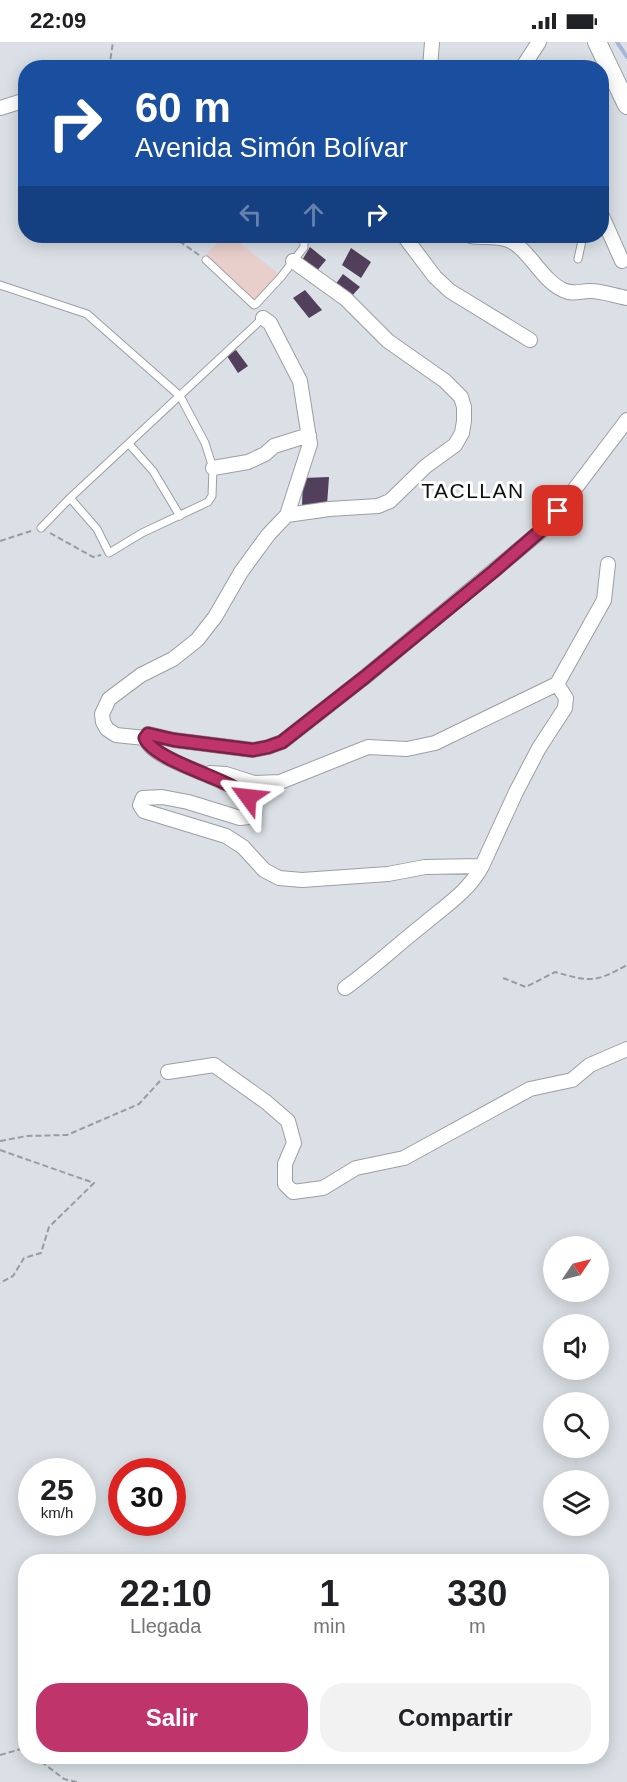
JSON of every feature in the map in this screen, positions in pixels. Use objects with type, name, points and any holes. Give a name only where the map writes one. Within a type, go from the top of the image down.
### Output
[{"type":"street","points":[[431,60],[432,42]]},
{"type":"street","points":[[527,60],[539,42]]},
{"type":"street","points":[[597,42],[606,60]]},
{"type":"street","points":[[609,67],[627,105]]},
{"type":"street","points":[[0,108],[18,102]]},
{"type":"street","points":[[609,238],[622,261]]},
{"type":"street","points":[[409,243],[435,277],[450,291],[530,340]]},
{"type":"street","points":[[513,243],[544,277],[565,292],[572,294],[602,292],[627,298]]},
{"type":"street","points":[[287,515],[328,509],[378,506],[390,501],[426,466],[455,445],[462,433],[464,421],[461,397],[445,381],[388,341],[346,299],[293,261]]},
{"type":"street","points":[[145,738],[116,735],[107,729],[102,714],[109,699],[141,675],[173,659],[197,640],[215,617],[241,572],[287,515],[310,444],[300,381],[270,323],[263,318]]},
{"type":"street","points":[[145,738],[148,734],[155,734],[174,740],[253,750],[282,742],[365,677],[546,526],[627,420]]},
{"type":"street","points":[[213,468],[248,462],[265,454],[274,446],[309,435]]},
{"type":"street","points":[[199,772],[226,774],[254,783],[279,782],[369,747],[407,749],[435,743],[557,684],[604,600],[608,564]]},
{"type":"street","points":[[345,987],[373,968],[461,894],[478,874],[516,792],[540,748],[566,708],[566,698],[557,684]]},
{"type":"street","points":[[145,738],[147,744],[154,749],[232,786],[248,797],[255,807],[255,813],[249,817],[240,818],[188,802],[162,797],[143,798],[140,805],[144,811],[226,836],[243,848],[264,870],[279,878],[314,879],[388,874],[425,867],[482,866]]},
{"type":"street","points":[[168,1072],[213,1065],[266,1102],[288,1121],[294,1143],[285,1164],[285,1184],[294,1192],[323,1188],[356,1168],[404,1158],[530,1089],[573,1080],[590,1065],[627,1049]]},
{"type":"lane","points":[[206,260],[254,304],[258,303],[281,277],[304,247],[304,243]]},
{"type":"lane","points":[[578,259],[581,243]]},
{"type":"lane","points":[[0,285],[87,314],[180,396],[205,443],[213,468],[212,496],[208,502],[142,533],[109,553],[97,530],[70,498]]},
{"type":"lane","points":[[41,528],[70,498],[263,318]]},
{"type":"lane","points":[[129,444],[153,471],[180,516]]},
{"type":"path","points":[[110,60],[113,42]]},
{"type":"path","points":[[182,243],[206,260]]},
{"type":"path","points":[[0,541],[41,528],[93,557],[109,553]]},
{"type":"path","points":[[503,978],[526,987],[555,972],[586,981],[606,976],[627,965]]},
{"type":"path","points":[[0,1141],[27,1136],[67,1135],[139,1104],[168,1072]]},
{"type":"path","points":[[0,1150],[94,1183],[49,1227],[41,1253],[24,1258],[13,1276],[0,1283]]},
{"type":"path","points":[[0,1755],[18,1750]]},
{"type":"path","points":[[44,1764],[64,1779],[77,1782]]},
{"type":"shaded area","points":[[217,243],[240,243],[280,275],[255,302],[205,256]]},
{"type":"building","points":[[310,247],[326,260],[316,272],[301,262]]},
{"type":"building","points":[[351,248],[371,262],[361,278],[342,265]]},
{"type":"building","points":[[343,274],[360,287],[350,298],[335,285]]},
{"type":"building","points":[[305,290],[322,310],[309,318],[293,298]]},
{"type":"building","points":[[236,350],[248,366],[238,373],[227,356]]},
{"type":"building","points":[[329,477],[327,505],[302,506],[303,478]]},
{"type":"waterway","points":[[617,42],[627,57]]},
{"type":"district","name":"TACLLAN","points":[[473,490]]},
{"type":"route","points":[[248,797],[232,786],[168,758],[147,744],[145,738],[148,734],[155,734],[174,740],[253,750],[282,742],[494,571],[546,526],[558,511]]}]
